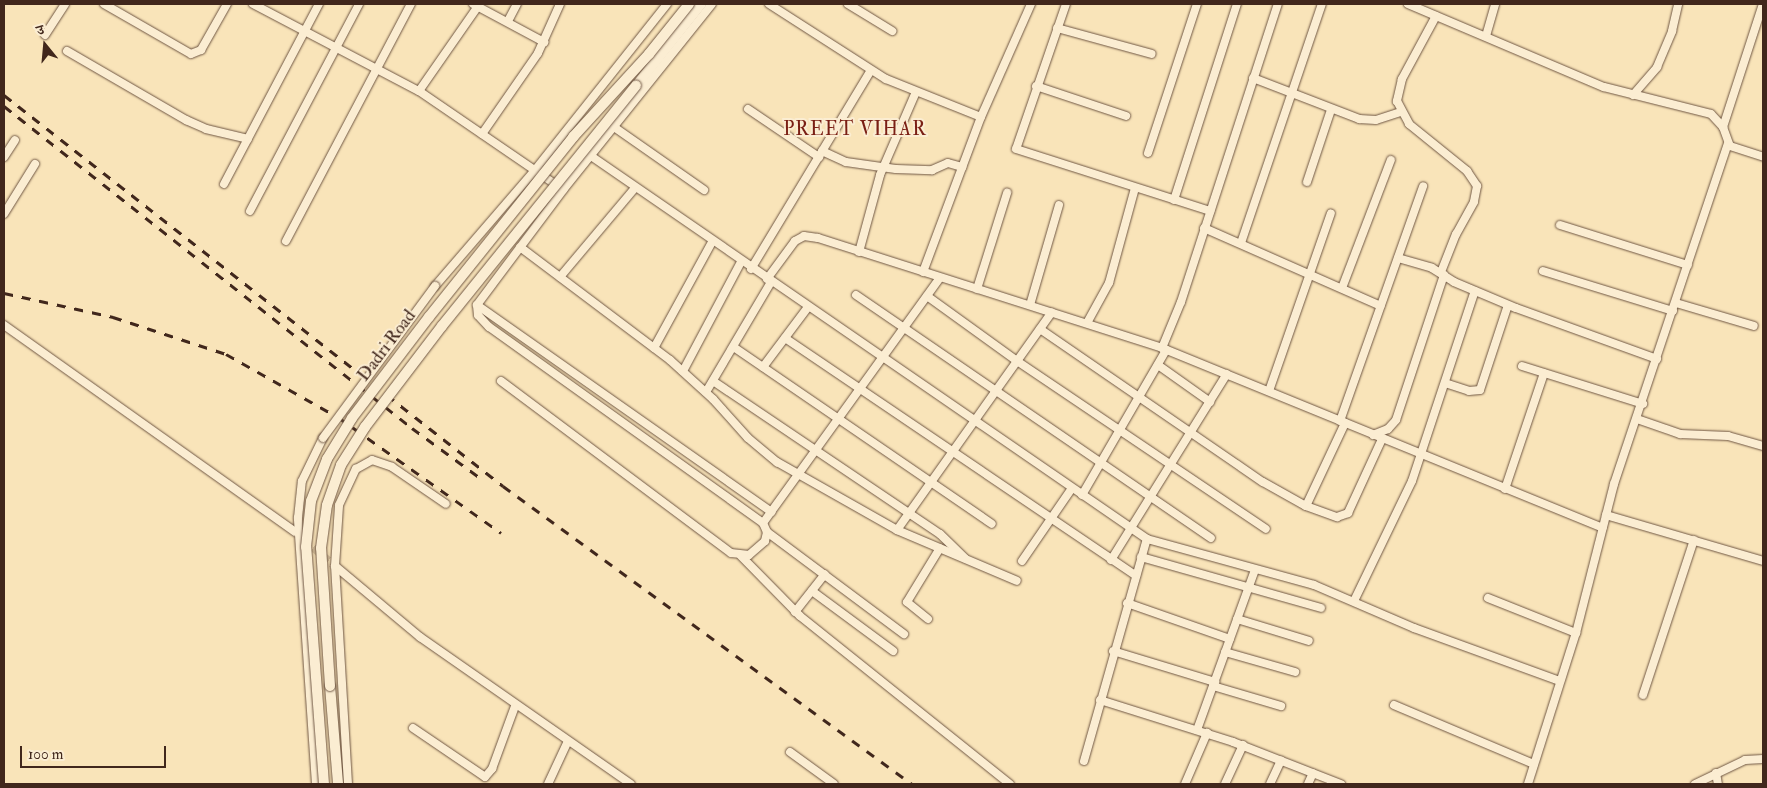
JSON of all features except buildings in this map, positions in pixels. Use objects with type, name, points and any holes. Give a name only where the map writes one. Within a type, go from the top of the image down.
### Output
[{"type":"street","points":[[45,35],[65,4]]},
{"type":"street","points":[[104,4],[191,54],[201,50],[227,4]]},
{"type":"street","points":[[253,4],[306,30],[337,49],[419,91],[563,190]]},
{"type":"street","points":[[224,184],[319,4]]},
{"type":"street","points":[[250,211],[337,49],[359,4]]},
{"type":"street","points":[[286,241],[411,4]]},
{"type":"street","points":[[508,21],[517,4]]},
{"type":"street","points":[[482,134],[544,42],[560,4]]},
{"type":"street","points":[[316,784],[298,518],[302,481],[324,438],[435,286],[535,170],[667,4]]},
{"type":"street","name":"Dadri Road","points":[[324,784],[306,547],[311,501],[327,459],[352,418],[429,316],[573,137],[649,54],[689,4]]},
{"type":"street","name":"Dadri Road","points":[[338,784],[321,548],[327,505],[341,465],[365,427],[442,326],[701,4]]},
{"type":"street","points":[[712,4],[563,190],[520,247],[477,305],[478,315],[489,327],[763,523],[767,532],[904,634]]},
{"type":"street","points":[[769,4],[871,70],[916,92],[981,118]]},
{"type":"street","points":[[848,4],[892,31]]},
{"type":"street","points":[[923,272],[981,118],[1031,4]]},
{"type":"street","points":[[1066,4],[1036,86],[1016,150],[1210,211]]},
{"type":"street","points":[[1148,154],[1197,4]]},
{"type":"street","points":[[1174,200],[1237,4]]},
{"type":"street","points":[[1082,495],[1158,365],[1181,302],[1278,4]]},
{"type":"street","points":[[1241,243],[1322,4]]},
{"type":"street","points":[[1408,4],[1604,88],[1703,111],[1718,119],[1723,126],[1728,144],[1606,515],[1576,633],[1528,784]]},
{"type":"street","points":[[1486,36],[1495,4]]},
{"type":"street","points":[[1633,94],[1657,67],[1672,31],[1678,4]]},
{"type":"street","points":[[1723,126],[1763,4]]},
{"type":"street","points":[[419,91],[476,5],[544,42]]},
{"type":"street","points":[[1373,436],[1388,428],[1396,420],[1442,273],[1456,234],[1474,202],[1477,186],[1467,170],[1426,140],[1400,112],[1397,101],[1402,78],[1436,16]]},
{"type":"street","points":[[1057,28],[1152,54]]},
{"type":"street","points":[[67,51],[186,120],[206,129],[248,139]]},
{"type":"street","points":[[751,269],[871,70]]},
{"type":"street","points":[[1253,78],[1331,110],[1376,120],[1400,112]]},
{"type":"street","points":[[1036,86],[1126,116]]},
{"type":"street","points":[[859,252],[884,167],[916,92]]},
{"type":"street","points":[[748,109],[820,154],[846,162],[932,170],[948,163],[962,167]]},
{"type":"street","points":[[1307,182],[1331,110]]},
{"type":"street","points":[[614,127],[704,190]]},
{"type":"street","points":[[4,157],[15,140]]},
{"type":"street","points":[[1728,144],[1763,157]]},
{"type":"street","points":[[591,156],[751,269],[1146,539],[1314,585],[1354,600],[1414,628],[1560,681]]},
{"type":"street","points":[[1342,288],[1391,160]]},
{"type":"street","points":[[4,214],[35,164]]},
{"type":"street","points":[[1306,506],[1342,422],[1423,186]]},
{"type":"street","points":[[560,277],[635,188]]},
{"type":"street","points":[[1087,323],[1112,274],[1135,188]]},
{"type":"street","points":[[977,289],[1007,193]]},
{"type":"street","points":[[1030,305],[1059,205]]},
{"type":"street","points":[[1269,392],[1332,213]]},
{"type":"street","points":[[1560,225],[1688,265]]},
{"type":"street","points":[[1204,228],[1310,273],[1381,306]]},
{"type":"street","points":[[706,392],[735,348],[769,281],[791,244],[804,236],[1030,305],[1164,349],[1422,456],[1603,528]]},
{"type":"street","points":[[654,348],[712,242]]},
{"type":"street","points":[[520,247],[683,371],[706,392],[758,448],[800,475],[897,530],[1017,581]]},
{"type":"street","points":[[1398,258],[1442,273],[1475,291],[1508,305],[1657,359]]},
{"type":"street","points":[[683,371],[741,262]]},
{"type":"street","points":[[1543,271],[1674,307],[1754,326]]},
{"type":"street","points":[[763,523],[840,420],[940,278]]},
{"type":"street","points":[[1354,600],[1388,535],[1422,456],[1475,291]]},
{"type":"street","points":[[856,295],[1211,538]]},
{"type":"street","points":[[927,296],[1017,361],[1266,529]]},
{"type":"street","points":[[477,305],[771,512]]},
{"type":"street","points":[[1445,382],[1469,391],[1480,390],[1508,305]]},
{"type":"street","points":[[763,367],[808,307]]},
{"type":"street","points":[[897,530],[997,392],[1052,312]]},
{"type":"street","points":[[4,324],[295,532]]},
{"type":"street","points":[[1040,329],[1263,482],[1306,506],[1337,517],[1345,516],[1382,439]]},
{"type":"street","points":[[785,338],[862,388],[952,453],[1136,576]]},
{"type":"street","points":[[735,348],[992,524]]},
{"type":"street","points":[[1158,365],[1210,402]]},
{"type":"street","points":[[1522,366],[1643,404]]},
{"type":"street","points":[[1505,489],[1544,373]]},
{"type":"street","points":[[1110,560],[1227,374]]},
{"type":"street","points":[[501,381],[732,553],[741,556],[795,612],[1010,784]]},
{"type":"street","points":[[713,381],[909,513],[954,545],[967,560]]},
{"type":"street","points":[[1637,419],[1680,434],[1728,436],[1763,446]]},
{"type":"street","points":[[348,784],[335,566],[340,505],[356,468],[363,462],[380,461],[446,504]]},
{"type":"street","points":[[1022,561],[1072,488]]},
{"type":"street","points":[[1606,515],[1763,561]]},
{"type":"street","points":[[741,556],[756,551],[765,541],[767,532]]},
{"type":"street","points":[[1084,761],[1113,651],[1146,539]]},
{"type":"street","points":[[1643,695],[1694,540]]},
{"type":"street","points":[[928,619],[907,602],[940,548]]},
{"type":"street","points":[[1141,557],[1321,608]]},
{"type":"street","points":[[335,566],[420,637],[515,706],[631,784]]},
{"type":"street","points":[[1197,730],[1255,570]]},
{"type":"street","points":[[795,612],[825,574]]},
{"type":"street","points":[[812,591],[893,651]]},
{"type":"street","points":[[1488,598],[1576,633]]},
{"type":"street","points":[[1127,603],[1230,639]]},
{"type":"street","points":[[1237,619],[1309,641]]},
{"type":"street","points":[[1113,651],[1281,706]]},
{"type":"street","points":[[1225,652],[1295,672]]},
{"type":"street","points":[[1100,700],[1243,745],[1341,784]]},
{"type":"street","points":[[1394,705],[1534,764]]},
{"type":"street","points":[[413,728],[485,777],[492,769],[515,706]]},
{"type":"street","points":[[1184,784],[1207,733]]},
{"type":"street","points":[[548,784],[568,741]]},
{"type":"street","points":[[1225,784],[1243,745]]},
{"type":"street","points":[[790,752],[830,783]]},
{"type":"street","points":[[1695,784],[1745,760],[1763,759]]},
{"type":"street","points":[[1270,784],[1281,760]]},
{"type":"street","points":[[1308,784],[1313,773]]},
{"type":"street","points":[[1716,774],[1718,784]]},
{"type":"tunnel","points":[[304,540],[335,566]]},
{"type":"railway","points":[[4,95],[503,486],[912,784]]},
{"type":"railway","points":[[4,106],[412,428],[483,480]]},
{"type":"railway","points":[[4,293],[113,317],[226,354],[338,417],[501,533]]},
{"type":"district","name":"PREET VIHAR","points":[[855,130]]}]
